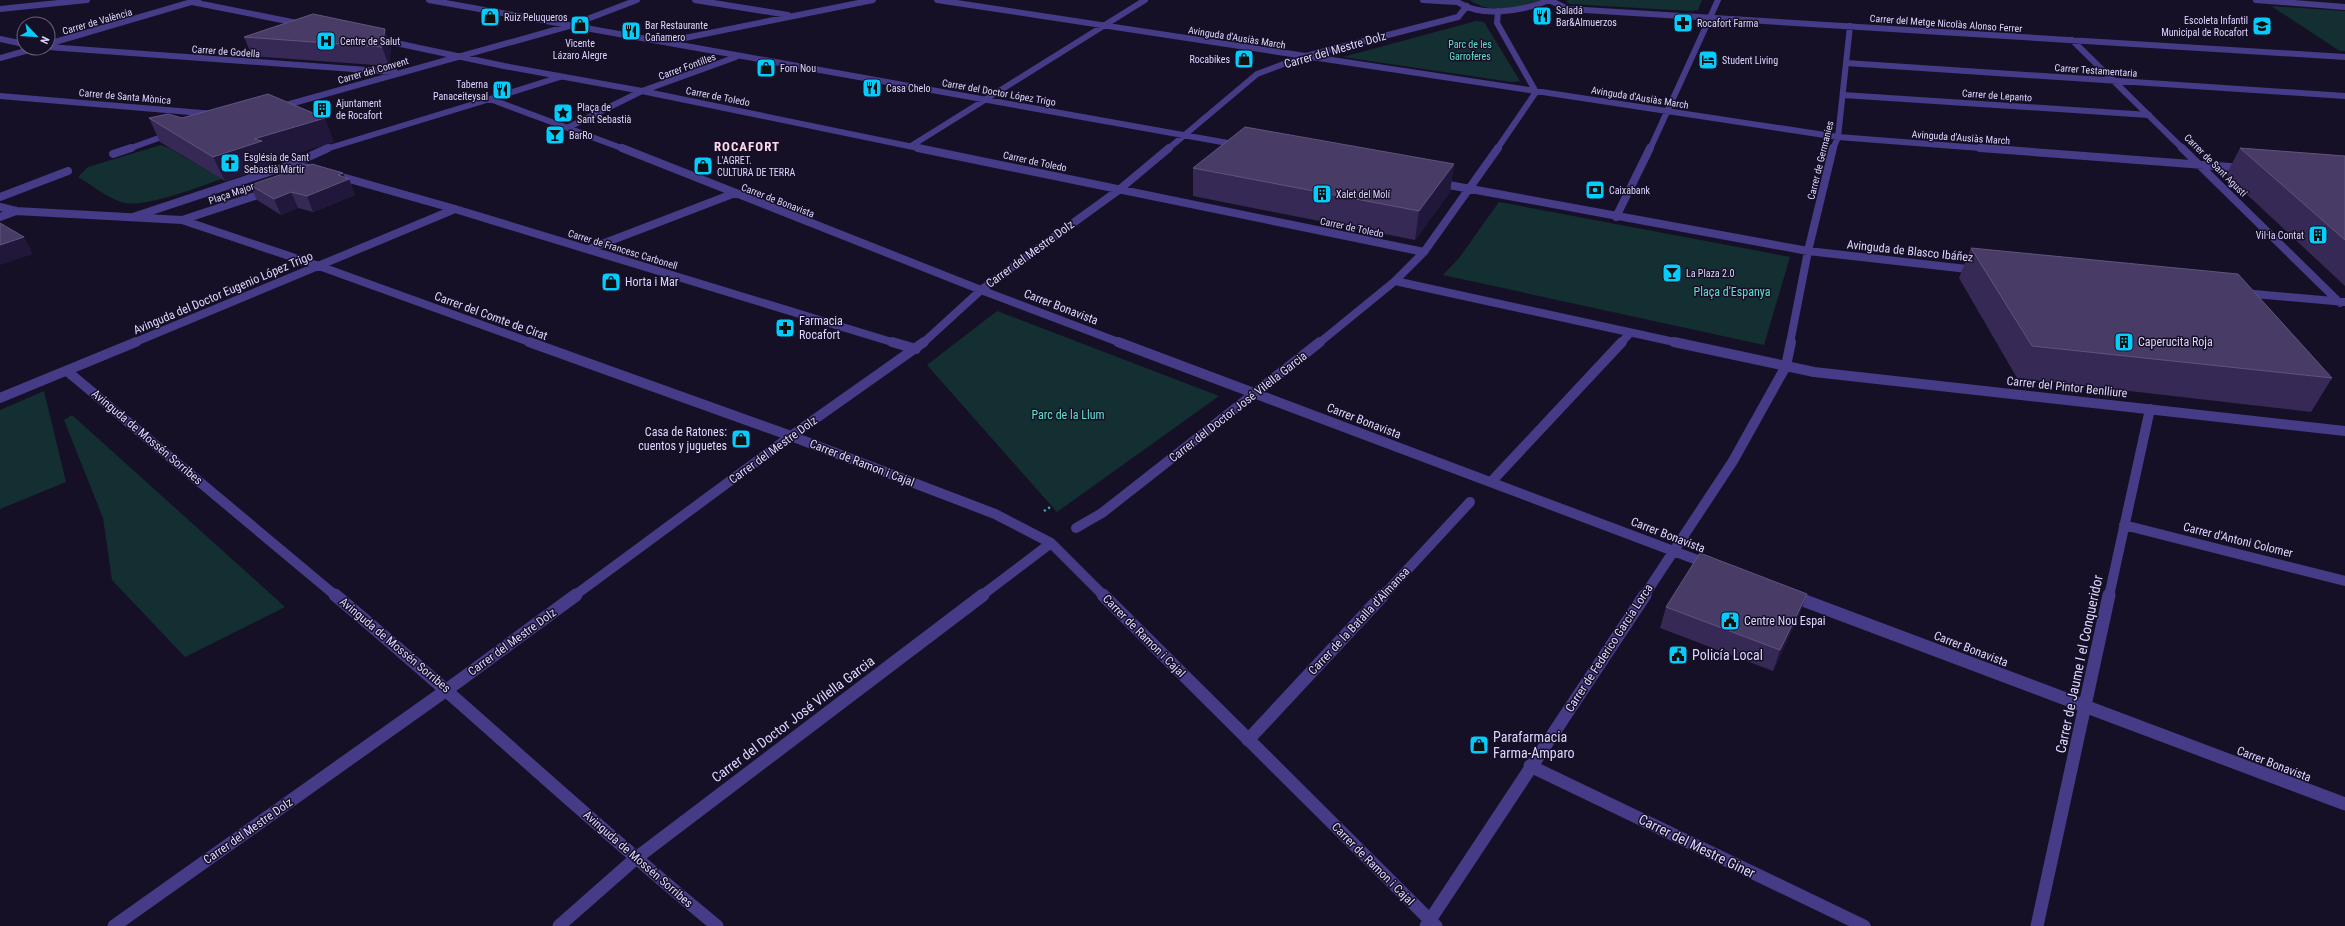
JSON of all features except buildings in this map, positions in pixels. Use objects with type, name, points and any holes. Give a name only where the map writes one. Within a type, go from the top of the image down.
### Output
[{"type":"street","points":[[0,9],[87,0]]},
{"type":"street","name":"Carrer del Doctor López Trigo","points":[[429,0],[659,43],[1245,147]]},
{"type":"street","name":"Carrer del Convent","points":[[271,110],[569,26],[637,0]]},
{"type":"street","points":[[695,0],[796,16]]},
{"type":"street","points":[[659,43],[874,0]]},
{"type":"street","name":"Avinguda d'Ausiàs March","points":[[937,0],[1302,57],[1838,137],[2250,168]]},
{"type":"street","points":[[911,146],[987,100],[1145,0]]},
{"type":"street","points":[[1423,0],[1455,1],[1467,6],[1498,11],[1514,11],[1549,0]]},
{"type":"street","name":"Carrer del Metge Nicolàs Alonso Ferrer","points":[[1549,0],[1568,9],[2345,57]]},
{"type":"street","points":[[1616,217],[1668,112],[1718,0]]},
{"type":"street","points":[[2256,0],[2345,6]]},
{"type":"street","points":[[195,1],[307,25]]},
{"type":"street","name":"Carrer de València","points":[[56,44],[195,1]]},
{"type":"street","name":"Carrer del Mestre Dolz","points":[[114,926],[448,689],[792,436],[916,349],[981,290],[1120,189],[1257,74],[1302,57],[1458,17],[1467,6]]},
{"type":"street","points":[[1396,281],[1424,252],[1470,189],[1536,92],[1497,23],[1498,11]]},
{"type":"street","name":"Carrer de Germanies","points":[[1808,251],[1835,141],[1838,137],[1850,26]]},
{"type":"street","points":[[366,37],[560,77],[642,91]]},
{"type":"street","points":[[0,39],[16,42]]},
{"type":"street","name":"Carrer de Sant Agustí","points":[[2072,40],[2343,303]]},
{"type":"street","name":"Carrer de Godella","points":[[56,47],[402,72]]},
{"type":"street","points":[[0,58],[16,54]]},
{"type":"street","name":"Carrer Fontilles","points":[[642,91],[738,57]]},
{"type":"street","name":"Carrer Testamentaria","points":[[1846,64],[2345,96]]},
{"type":"street","points":[[490,99],[560,77]]},
{"type":"street","points":[[490,99],[568,127],[642,91]]},
{"type":"street","name":"Carrer de Toledo","points":[[642,91],[1424,252]]},
{"type":"street","name":"Carrer de Lepanto","points":[[1843,95],[2149,115]]},
{"type":"street","name":"Carrer de Santa Mònica","points":[[0,96],[225,114]]},
{"type":"street","points":[[0,103],[14,97]]},
{"type":"street","name":"Plaça Major","points":[[133,217],[293,164],[328,148],[490,99]]},
{"type":"street","name":"Carrer de Bonavista","points":[[568,127],[734,194],[981,290]]},
{"type":"street","points":[[113,154],[143,142],[178,132]]},
{"type":"street","points":[[293,164],[325,172]]},
{"type":"street","points":[[0,197],[68,171]]},
{"type":"street","points":[[310,177],[325,172]]},
{"type":"street","name":"Carrer de Francesc Carbonell","points":[[325,172],[455,209],[916,349]]},
{"type":"street","points":[[1396,281],[1786,366],[1808,251],[1616,217],[1432,182]]},
{"type":"street","name":"Plaça Major","points":[[0,207],[16,211],[182,220],[272,190]]},
{"type":"street","points":[[589,250],[734,194]]},
{"type":"street","name":"Avinguda del Doctor Eugenio López Trigo","points":[[0,398],[455,209]]},
{"type":"street","points":[[0,217],[16,211]]},
{"type":"street","name":"Carrer del Comte de Cirat","points":[[182,220],[319,266],[792,436]]},
{"type":"street","name":"Avinguda de Blasco Ibáñez","points":[[1808,251],[1983,271]]},
{"type":"street","name":"Carrer del Doctor José Vilella Garcia","points":[[1076,528],[1102,513],[1256,394],[1396,281]]},
{"type":"street","name":"Carrer Bonavista","points":[[981,290],[1717,568]]},
{"type":"street","points":[[2236,293],[2343,303]]},
{"type":"street","points":[[1491,482],[1630,333]]},
{"type":"street","name":"Carrer del Pintor Benlliure","points":[[1786,366],[1814,372],[2345,431]]},
{"type":"street","name":"Carrer de Federico García Lorca","points":[[1430,924],[1530,766],[1734,461],[1786,366]]},
{"type":"street","name":"Avinguda de Mossén Sorribes","points":[[67,371],[448,689],[635,859],[717,926]]},
{"type":"street","name":"Carrer de Jaume I el Conqueridor","points":[[2038,926],[2150,409]]},
{"type":"street","name":"Carrer de Ramon i Cajal","points":[[792,436],[995,514],[1051,543],[1430,924]]},
{"type":"street","name":"Carrer de la Batalla d'Almansa","points":[[1248,740],[1470,502]]},
{"type":"street","name":"Carrer d'Antoni Colomer","points":[[2124,525],[2345,581]]},
{"type":"street","name":"Carrer del Doctor José Vilella Garcia","points":[[559,926],[635,859],[1051,543]]},
{"type":"street","name":"Carrer Bonavista","points":[[1783,592],[2345,804]]},
{"type":"street","name":"Carrer del Mestre Giner","points":[[1530,766],[1864,926]]},
{"type":"path","points":[[1044,511],[1052,506]]},
{"type":"green space","points":[[1470,0],[1540,0],[1505,9],[1495,9],[1478,5]]},
{"type":"green space","points":[[1702,0],[1698,10],[1690,11],[1570,4],[1566,1]]},
{"type":"green space","points":[[2271,6],[2345,11],[2345,51],[2340,51]]},
{"type":"green space","name":"Parc de les Garroferes","points":[[1476,21],[1484,22],[1520,81],[1512,82],[1343,57]]},
{"type":"green space","points":[[161,145],[169,148],[222,179],[171,196],[143,203],[130,204],[110,197],[78,177],[88,167]]},
{"type":"green space","name":"Plaça d'Espanya","points":[[1499,202],[1790,257],[1764,345],[1443,275],[1459,258]]},
{"type":"green space","name":"Parc de la Llum","points":[[997,311],[1219,396],[1057,512],[927,365]]},
{"type":"green space","points":[[44,391],[66,482],[0,509],[0,410]]},
{"type":"green space","points":[[72,415],[285,607],[185,657],[112,580],[103,518],[64,420]]},
{"type":"place","name":"Saladá Bar&Almuerzos","points":[[1542,16]]},
{"type":"place","name":"Ruiz Peluqueros","points":[[490,17]]},
{"type":"place","name":"Rocafort Farma","points":[[1683,23]]},
{"type":"place","name":"Vicente Lázaro Alegre","points":[[580,25]]},
{"type":"place","name":"Escoleta Infantil Municipal de Rocafort","points":[[2262,26]]},
{"type":"place","name":"Bar Restaurante Cañamero","points":[[631,31]]},
{"type":"place","name":"Centre de Salut","points":[[326,41]]},
{"type":"place","name":"Rocabikes","points":[[1244,59]]},
{"type":"place","name":"Student Living","points":[[1708,60]]},
{"type":"place","name":"Forn Nou","points":[[766,68]]},
{"type":"place","name":"Casa Chelo","points":[[872,88]]},
{"type":"place","name":"Taberna Panaceiteysal","points":[[502,90]]},
{"type":"place","name":"Ajuntament de Rocafort","points":[[322,109]]},
{"type":"place","name":"Plaça de Sant Sebastià","points":[[563,113]]},
{"type":"place","name":"BarRo","points":[[555,135]]},
{"type":"place","name":"Església de Sant Sebastià Màrtir","points":[[230,163]]},
{"type":"place","name":"L'AGRET. CULTURA DE TERRA","points":[[703,166]]},
{"type":"place","name":"Caixabank","points":[[1595,190]]},
{"type":"place","name":"Xalet del Molí","points":[[1322,194]]},
{"type":"place","name":"Vil·la Contat","points":[[2318,235]]},
{"type":"place","name":"La Plaza 2.0","points":[[1672,273]]},
{"type":"place","name":"Horta i Mar","points":[[611,282]]},
{"type":"place","name":"Farmacia Rocafort","points":[[785,328]]},
{"type":"place","name":"Caperucita Roja","points":[[2124,342]]},
{"type":"place","name":"Casa de Ratones: cuentos y juguetes","points":[[741,439]]},
{"type":"place","name":"Centre Nou Espai","points":[[1730,621]]},
{"type":"place","name":"Policía Local","points":[[1678,655]]},
{"type":"place","name":"Parafarmacia Farma-Amparo","points":[[1479,745]]},
{"type":"district","name":"ROCAFORT","points":[[747,146]]}]
